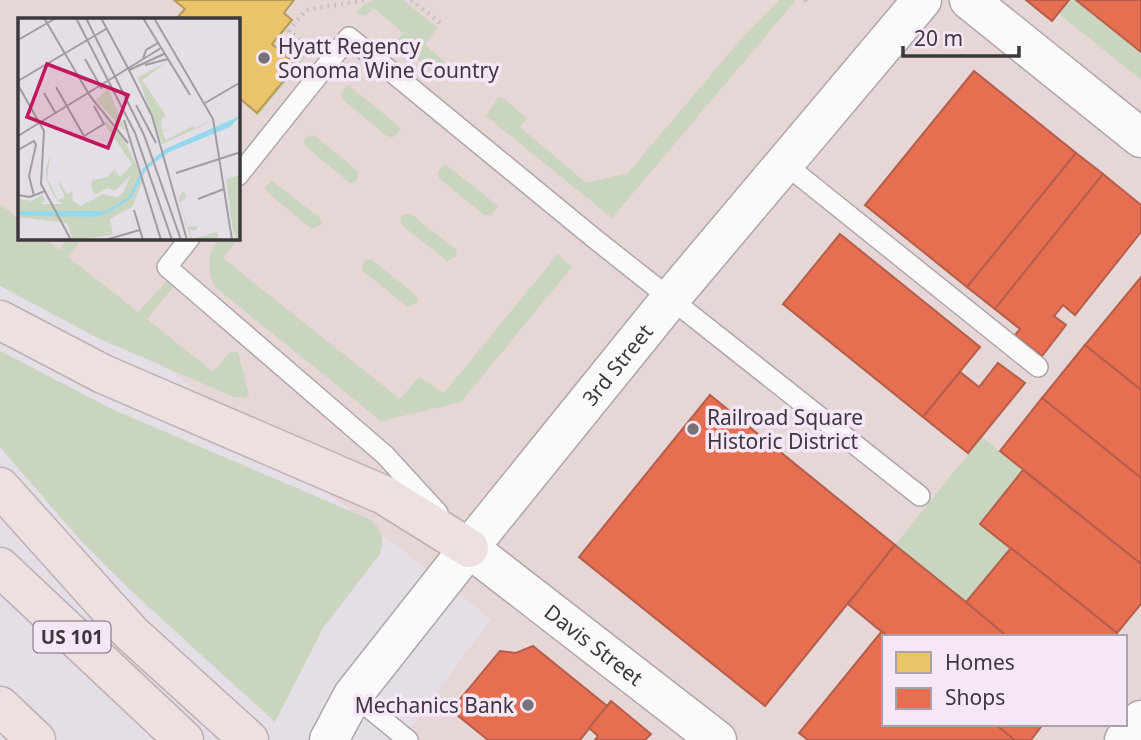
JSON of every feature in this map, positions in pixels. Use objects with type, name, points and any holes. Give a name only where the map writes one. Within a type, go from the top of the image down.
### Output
[{"type":"highway","points":[[0,320],[103,374],[384,495],[469,548]]},
{"type":"highway","points":[[0,487],[97,596],[172,672],[249,740]]},
{"type":"highway","name":"US 101","points":[[0,567],[184,740]]},
{"type":"highway","points":[[0,706],[36,740]]},
{"type":"main road","name":"3rd Street","points":[[329,740],[353,695],[469,548],[671,298],[922,0]]},
{"type":"main road","points":[[969,0],[1141,138]]},
{"type":"main road","name":"Davis Street","points":[[469,548],[718,740]]},
{"type":"main road","points":[[1124,740],[1141,720]]},
{"type":"lane","points":[[240,173],[349,37],[920,496]]},
{"type":"lane","points":[[785,163],[1038,367]]},
{"type":"lane","points":[[188,240],[167,267],[384,454],[469,548]]},
{"type":"lane","points":[[353,695],[408,740]]},
{"type":"path","points":[[312,49],[289,31],[306,10],[365,0]]},
{"type":"path","points":[[411,0],[442,24]]},
{"type":"shaded area","name":"Railroad Square Historic District","points":[[0,0],[1141,0],[1141,740],[402,740],[491,619],[0,238]]},
{"type":"green space","points":[[374,0],[403,0],[438,28],[425,45],[449,66],[444,75],[436,75],[396,42],[403,33],[374,8],[365,16],[356,13],[363,5]]},
{"type":"green space","points":[[779,0],[796,0],[612,218],[486,116],[498,98],[503,98],[527,118],[520,127],[586,183],[628,173],[747,32]]},
{"type":"green space","points":[[1069,0],[1076,0],[1141,52],[1141,80],[1058,13]]},
{"type":"green space","points":[[290,40],[308,54],[258,116],[240,99],[257,113],[297,65],[281,52]]},
{"type":"green space","points":[[348,85],[401,128],[394,137],[388,137],[343,100],[341,94]]},
{"type":"green space","points":[[314,135],[359,172],[356,182],[350,183],[305,146],[304,141],[308,136]]},
{"type":"green space","points":[[445,164],[498,206],[491,215],[484,215],[439,178],[438,172]]},
{"type":"green space","points":[[272,181],[320,218],[322,224],[312,229],[267,192],[265,187]]},
{"type":"green space","points":[[0,204],[18,218],[18,240],[46,240],[59,250],[67,240],[81,240],[68,257],[138,312],[169,279],[173,287],[147,319],[213,372],[230,352],[238,352],[249,395],[245,398],[234,397],[98,338],[0,286]]},
{"type":"green space","points":[[404,214],[411,214],[456,250],[457,256],[447,261],[402,225],[400,218]]},
{"type":"green space","points":[[218,240],[238,240],[223,258],[400,399],[419,377],[444,393],[558,254],[572,267],[461,402],[381,421],[215,287],[209,268],[210,255]]},
{"type":"green space","points":[[366,260],[372,260],[417,296],[418,302],[408,307],[363,271],[362,265]]},
{"type":"green space","points":[[0,351],[114,410],[369,519],[380,530],[380,554],[323,628],[275,722],[129,589],[81,541],[0,447]]},
{"type":"green space","points":[[982,437],[1023,470],[981,523],[1011,548],[966,602],[895,545]]},
{"type":"building: Homes","name":"Hyatt Regency Sonoma Wine Country","points":[[174,0],[294,0],[284,13],[292,20],[272,44],[297,65],[257,113],[240,99],[240,18],[177,18],[185,9]]},
{"type":"building: Shops","points":[[1026,0],[1069,0],[1052,21]]},
{"type":"building: Shops","points":[[1076,0],[1141,0],[1141,52]]},
{"type":"building: Shops","points":[[974,71],[1076,153],[967,287],[865,205]]},
{"type":"building: Shops","points":[[1076,153],[1103,174],[995,309],[967,287]]},
{"type":"building: Shops","points":[[1103,174],[1141,205],[1141,232],[1075,315],[1063,305],[1054,316],[1066,325],[1042,356],[1015,335],[1020,329],[995,309]]},
{"type":"building: Shops","points":[[840,234],[980,347],[923,417],[783,304]]},
{"type":"building: Shops","points":[[1141,277],[1141,390],[1085,345]]},
{"type":"building: Shops","points":[[1085,345],[1141,390],[1141,478],[1042,398]]},
{"type":"building: Shops","points":[[998,363],[1025,383],[968,453],[923,417],[960,372],[979,387]]},
{"type":"building: Shops","points":[[710,395],[895,545],[765,706],[579,557]]},
{"type":"building: Shops","points":[[1042,398],[1141,478],[1141,564],[1000,451]]},
{"type":"building: Shops","points":[[1023,470],[1141,564],[1141,604],[1117,633],[980,524]]},
{"type":"building: Shops","points":[[895,545],[1006,635],[886,635],[848,604]]},
{"type":"building: Shops","points":[[1011,548],[1117,633],[1006,635],[966,602]]},
{"type":"building: Shops","points":[[882,631],[886,635],[882,635],[882,726],[998,726],[1015,740],[808,740],[799,733]]},
{"type":"building: Shops","points":[[533,646],[607,706],[580,740],[488,740],[451,710],[500,651],[516,653]]},
{"type":"building: Shops","points":[[611,701],[651,734],[645,740],[595,740],[598,736],[589,728]]},
{"type":"building: Shops","points":[[998,726],[1042,726],[1031,740],[1015,740]]},
{"type":"place","name":"Hyatt Regency Sonoma Wine Country","points":[[264,58]]},
{"type":"place","name":"Railroad Square Historic District","points":[[693,429]]},
{"type":"place","name":"Mechanics Bank","points":[[528,705]]}]
